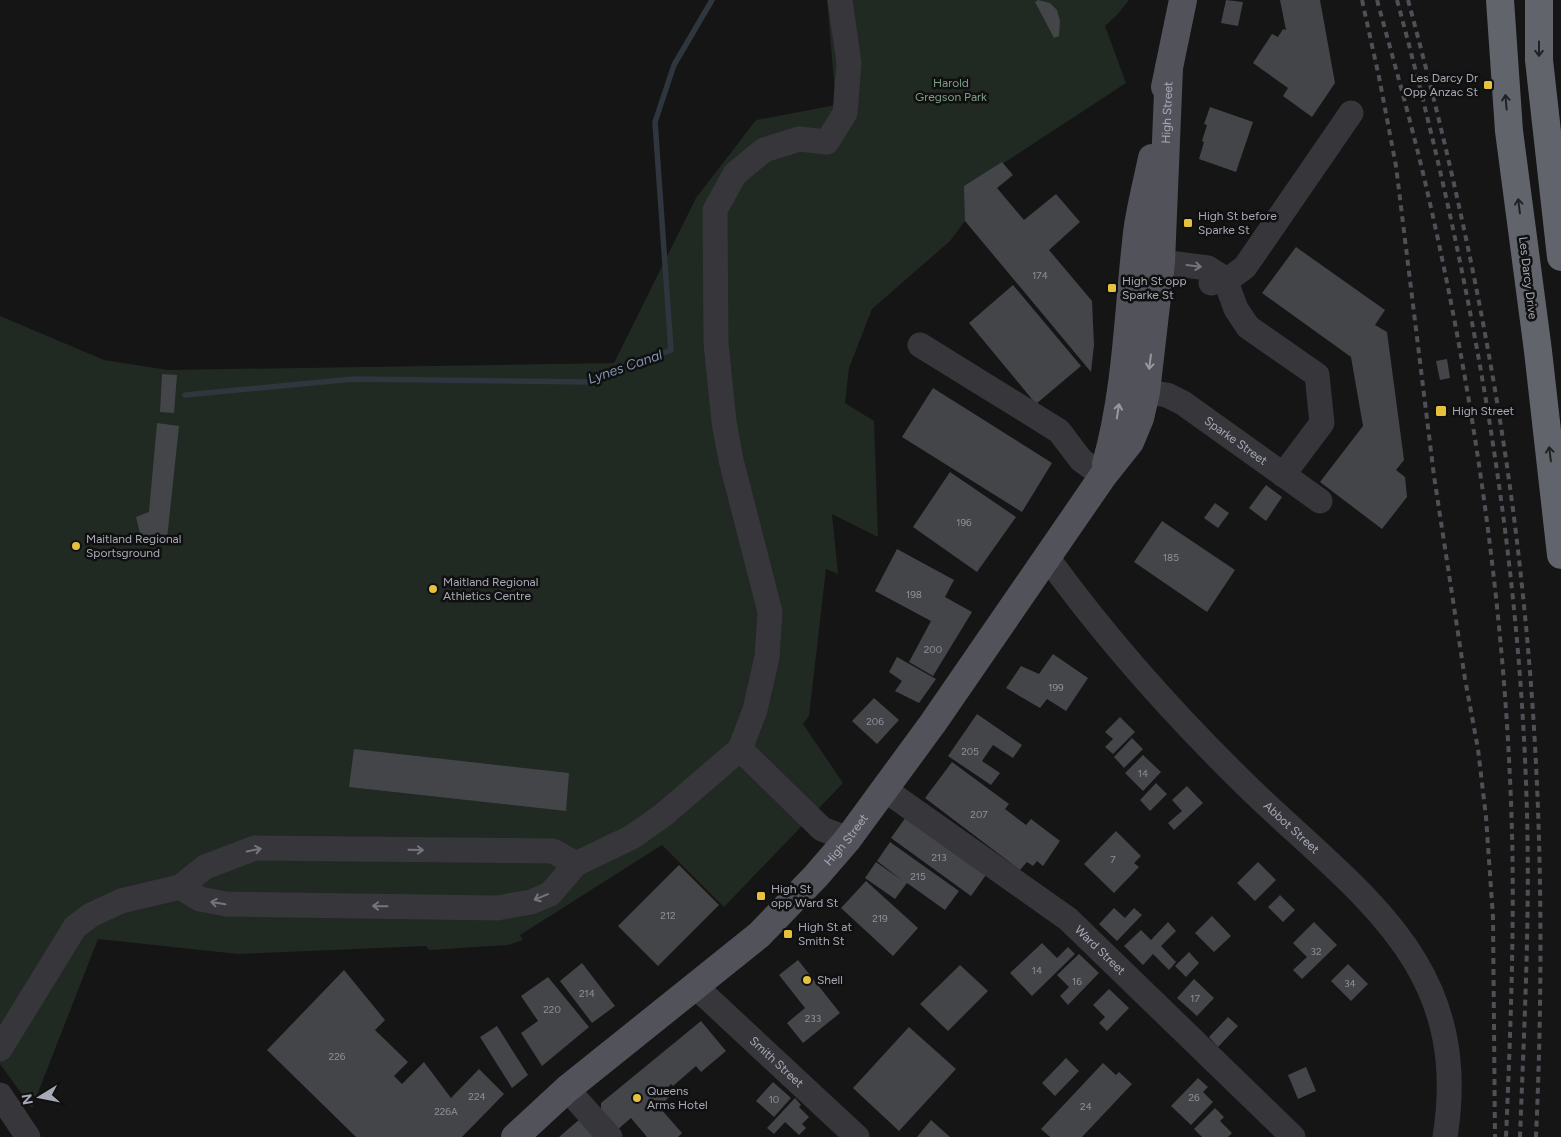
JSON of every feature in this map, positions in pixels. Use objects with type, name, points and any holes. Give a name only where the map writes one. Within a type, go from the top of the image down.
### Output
[{"type":"highway","name":"Les Darcy Drive","points":[[1500,0],[1509,131],[1538,352],[1561,555]]},
{"type":"highway","points":[[1539,0],[1539,60],[1553,132],[1561,257]]},
{"type":"highway","points":[[1509,131],[1553,132]]},
{"type":"highway","points":[[1514,167],[1555,165]]},
{"type":"main road","name":"High Street","points":[[1103,476],[1114,438],[1124,373],[1137,232],[1183,0]]},
{"type":"main road","name":"High Street","points":[[515,1137],[567,1089],[696,987],[776,918],[816,876],[848,839],[933,723],[1103,476],[1130,442],[1140,418],[1146,392],[1169,68]]},
{"type":"main road","points":[[1124,373],[1143,319],[1156,270],[1151,238],[1149,174]]},
{"type":"street","points":[[180,887],[200,899],[226,904],[497,908],[531,902],[550,894],[576,864],[632,837],[662,816],[740,749],[755,710],[767,656],[770,612],[731,460],[724,422],[716,343],[715,210],[735,174],[764,150],[799,139],[826,142],[846,113],[849,63],[840,0]]},
{"type":"street","points":[[1225,279],[1240,272],[1245,267],[1350,114]]},
{"type":"street","points":[[1156,270],[1208,268],[1225,279],[1236,309],[1248,327],[1317,375],[1322,423],[1283,475]]},
{"type":"street","points":[[920,345],[1059,431],[1081,460],[1103,476]]},
{"type":"street","name":"Sparke Street","points":[[1146,392],[1167,395],[1183,403],[1320,501]]},
{"type":"street","name":"Abbot Street","points":[[1048,557],[1108,638],[1144,680],[1249,788],[1375,906],[1412,953],[1435,1002],[1445,1040],[1449,1096],[1445,1137]]},
{"type":"street","points":[[740,749],[822,829],[848,839]]},
{"type":"street","name":"Ward Street","points":[[884,790],[1068,919],[1293,1137]]},
{"type":"street","points":[[0,1049],[75,926],[91,915],[121,901],[180,887],[205,867],[255,848],[553,851],[576,864]]},
{"type":"street","name":"Smith Street","points":[[696,987],[858,1137]]},
{"type":"street","points":[[567,1089],[610,1137]]},
{"type":"street","points":[[0,1095],[28,1137]]},
{"type":"green space","name":"Harold Gregson Park","points":[[827,0],[1129,0],[1105,26],[1126,83],[967,187],[965,221],[950,241],[872,309],[849,368],[845,403],[874,421],[878,537],[832,514],[838,574],[826,569],[809,716],[803,724],[843,783],[724,907],[662,845],[520,935],[523,940],[508,945],[429,950],[426,946],[238,954],[98,939],[32,1108],[0,1064],[0,316],[104,360],[168,370],[614,363],[696,198],[756,120],[836,105]]},
{"type":"building","points":[[1038,0],[1050,3],[1057,10],[1060,21],[1059,36],[1054,38],[1035,2]]},
{"type":"building","points":[[1226,0],[1243,2],[1238,26],[1221,23]]},
{"type":"building","points":[[1280,0],[1320,0],[1335,83],[1312,117],[1283,96],[1288,88],[1253,63],[1272,34],[1278,37],[1283,29],[1286,30]]},
{"type":"building","points":[[1210,107],[1253,122],[1236,172],[1199,159],[1207,125],[1204,124]]},
{"type":"building","points":[[1002,162],[1013,175],[997,188],[1024,220],[1056,194],[1080,222],[1049,250],[1092,301],[1094,345],[1091,372],[965,221],[964,186]]},
{"type":"building","points":[[1296,247],[1385,310],[1375,325],[1387,332],[1404,460],[1396,470],[1405,477],[1407,497],[1382,529],[1320,482],[1363,426],[1351,357],[1262,293]]},
{"type":"building","points":[[1013,285],[1081,366],[1036,404],[969,323]]},
{"type":"building","points":[[1447,359],[1450,378],[1440,380],[1436,361]]},
{"type":"building","points":[[162,374],[177,375],[174,413],[160,412]]},
{"type":"building","points":[[933,388],[1052,463],[1022,512],[902,437]]},
{"type":"building","points":[[157,423],[179,426],[167,539],[146,537],[140,533],[136,517],[149,512]]},
{"type":"building","points":[[950,472],[1016,517],[977,572],[913,527]]},
{"type":"building","points":[[1266,485],[1282,497],[1266,521],[1249,508]]},
{"type":"building","points":[[1215,503],[1229,513],[1218,528],[1204,518]]},
{"type":"building","points":[[1162,521],[1235,570],[1207,612],[1134,562]]},
{"type":"building","points":[[897,549],[954,580],[945,597],[972,612],[933,676],[909,662],[931,621],[875,591]]},
{"type":"building","points":[[1053,654],[1088,678],[1066,711],[1047,699],[1040,708],[1006,688],[1021,666],[1039,674]]},
{"type":"building","points":[[897,657],[936,679],[919,703],[895,691],[902,681],[889,672]]},
{"type":"building","points":[[874,698],[899,720],[877,744],[852,721]]},
{"type":"building","points":[[977,714],[1022,745],[1013,758],[993,745],[982,761],[1000,773],[991,785],[948,756]]},
{"type":"building","points":[[1120,717],[1135,732],[1113,754],[1105,747],[1113,739],[1105,732]]},
{"type":"building","points":[[1132,738],[1143,749],[1124,768],[1114,757]]},
{"type":"building","points":[[354,749],[569,773],[566,811],[349,787]]},
{"type":"building","points":[[1143,755],[1161,772],[1143,791],[1125,773]]},
{"type":"building","points":[[952,762],[1009,804],[1005,809],[1026,825],[1031,819],[1060,841],[1043,866],[1037,861],[1033,866],[1027,862],[1020,870],[925,798]]},
{"type":"building","points":[[1156,783],[1167,794],[1150,811],[1140,800]]},
{"type":"building","points":[[1187,786],[1203,803],[1174,830],[1168,823],[1182,811],[1172,800]]},
{"type":"building","points":[[906,817],[986,875],[971,896],[891,838]]},
{"type":"building","points":[[1116,831],[1141,856],[1134,863],[1139,867],[1114,893],[1084,864]]},
{"type":"building","points":[[890,842],[959,891],[945,910],[907,883],[895,899],[865,878],[876,862],[903,881],[877,861]]},
{"type":"building","points":[[1258,862],[1276,880],[1255,901],[1237,883]]},
{"type":"building","points":[[679,865],[719,905],[658,966],[618,926]]},
{"type":"building","points":[[866,881],[918,928],[893,956],[841,908]]},
{"type":"building","points":[[1280,895],[1295,910],[1283,922],[1268,907]]},
{"type":"building","points":[[1114,908],[1125,918],[1134,908],[1142,915],[1117,941],[1099,924]]},
{"type":"building","points":[[1212,916],[1231,936],[1214,952],[1195,933]]},
{"type":"building","points":[[1168,922],[1176,931],[1161,946],[1176,962],[1169,970],[1153,954],[1143,965],[1124,946],[1141,930],[1151,940]]},
{"type":"building","points":[[1314,922],[1337,945],[1302,979],[1293,970],[1307,957],[1293,943]]},
{"type":"building","points":[[1042,943],[1057,958],[1068,947],[1075,954],[1032,996],[1010,973]]},
{"type":"building","points":[[1189,952],[1199,963],[1186,977],[1175,966]]},
{"type":"building","points":[[1079,954],[1099,973],[1068,1005],[1060,996],[1069,987],[1057,975]]},
{"type":"building","points":[[798,960],[840,1013],[803,1043],[787,1023],[805,1008],[779,975]]},
{"type":"building","points":[[582,963],[615,1006],[592,1023],[560,981]]},
{"type":"building","points":[[1348,964],[1368,984],[1351,1001],[1331,981]]},
{"type":"building","points":[[960,965],[988,991],[948,1031],[920,1004]]},
{"type":"building","points":[[344,970],[385,1020],[375,1030],[408,1062],[394,1076],[402,1084],[424,1062],[451,1098],[479,1069],[504,1094],[462,1137],[356,1137],[267,1050]]},
{"type":"building","points":[[548,977],[589,1027],[542,1066],[521,1033],[538,1021],[521,996]]},
{"type":"building","points":[[1194,979],[1214,998],[1197,1016],[1177,998]]},
{"type":"building","points":[[1109,989],[1129,1008],[1107,1031],[1099,1023],[1105,1017],[1093,1005]]},
{"type":"building","points":[[1228,1017],[1238,1026],[1218,1047],[1209,1037]]},
{"type":"building","points":[[701,1021],[726,1051],[701,1072],[696,1066],[673,1086],[671,1084],[667,1088],[670,1091],[669,1097],[664,1102],[653,1100],[682,1133],[678,1137],[647,1137],[631,1118],[617,1130],[601,1112],[601,1103]]},
{"type":"building","points":[[497,1026],[528,1075],[512,1088],[480,1037]]},
{"type":"building","points":[[909,1027],[956,1069],[899,1131],[853,1088]]},
{"type":"building","points":[[1066,1058],[1079,1071],[1055,1096],[1042,1083]]},
{"type":"building","points":[[1103,1063],[1116,1075],[1119,1072],[1132,1084],[1082,1137],[1050,1137],[1041,1129]]},
{"type":"building","points":[[1306,1067],[1316,1091],[1298,1099],[1288,1075]]},
{"type":"building","points":[[1198,1078],[1208,1087],[1203,1092],[1213,1102],[1191,1125],[1171,1106]]},
{"type":"building","points":[[773,1082],[791,1098],[774,1117],[756,1101]]},
{"type":"building","points":[[795,1098],[801,1105],[799,1107],[809,1117],[802,1124],[806,1128],[799,1135],[785,1122],[774,1134],[767,1128]]},
{"type":"building","points":[[1215,1108],[1224,1117],[1220,1121],[1232,1133],[1228,1137],[1202,1137],[1194,1129]]},
{"type":"building","points":[[580,1119],[600,1137],[559,1137]]},
{"type":"building","points":[[931,1120],[950,1137],[917,1137]]},
{"type":"waterway","name":"Lynes Canal","points":[[185,395],[354,379],[590,382],[671,350],[655,122],[674,65],[712,0]]},
{"type":"railway","points":[[1362,0],[1396,166],[1434,476],[1465,679],[1478,749],[1486,817],[1493,917],[1495,1137]]},
{"type":"railway","points":[[1377,0],[1418,151],[1440,247],[1468,398],[1491,551],[1506,704],[1512,824],[1512,958],[1506,1137]]},
{"type":"railway","points":[[1397,0],[1447,200],[1468,301],[1502,505],[1514,608],[1522,711],[1528,854],[1520,1137]]},
{"type":"railway","points":[[1408,0],[1446,150],[1479,301],[1505,453],[1524,606],[1535,738],[1540,871],[1539,1071],[1536,1137]]},
{"type":"place","name":"Les Darcy Dr Opp Anzac St","points":[[1488,85]]},
{"type":"place","name":"High St before Sparke St","points":[[1188,223]]},
{"type":"place","name":"High St opp Sparke St","points":[[1112,288]]},
{"type":"place","name":"High Street","points":[[1441,411]]},
{"type":"place","name":"Maitland Regional Sportsground","points":[[76,546]]},
{"type":"place","name":"Maitland Regional Athletics Centre","points":[[433,589]]},
{"type":"place","name":"High St opp Ward St","points":[[761,896]]},
{"type":"place","name":"High St at Smith St","points":[[788,934]]},
{"type":"place","name":"Shell","points":[[807,980]]},
{"type":"place","name":"Queens Arms Hotel","points":[[637,1098]]}]
